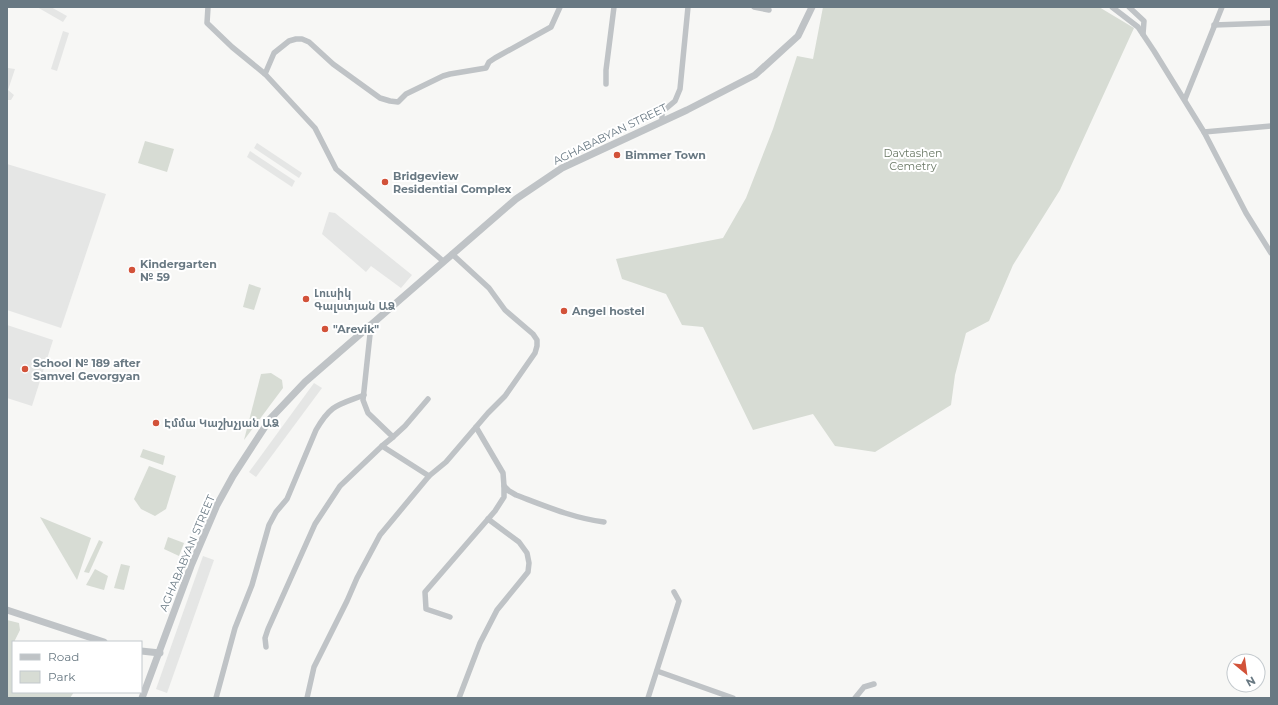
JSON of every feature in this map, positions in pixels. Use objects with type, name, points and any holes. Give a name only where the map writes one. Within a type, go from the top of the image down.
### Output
[{"type":"street","points":[[208,7],[207,23],[232,47],[265,74],[315,128],[336,169],[444,261]]},
{"type":"street","points":[[265,74],[276,50],[296,39],[302,39],[309,42],[333,64],[380,98],[398,102],[406,94],[443,76],[486,68],[489,62],[495,58],[551,27],[560,7]]},
{"type":"street","points":[[606,84],[606,70],[614,7]]},
{"type":"street","points":[[662,121],[662,112],[675,101],[680,89],[688,7]]},
{"type":"street","points":[[754,7],[769,10]]},
{"type":"street","name":"AGHABABYAN STREET","points":[[142,698],[160,653],[191,566],[217,505],[233,476],[274,415],[305,382],[516,199],[562,168],[687,110],[755,75],[798,36],[812,7]]},
{"type":"street","points":[[1112,7],[1138,27],[1185,98],[1246,213],[1271,253]]},
{"type":"street","points":[[1130,7],[1144,21],[1143,35]]},
{"type":"street","points":[[1185,98],[1222,7]]},
{"type":"street","points":[[1214,25],[1271,23]]},
{"type":"street","points":[[1204,132],[1271,126]]},
{"type":"street","points":[[307,698],[314,667],[347,601],[356,578],[380,535],[429,476],[446,462],[513,386],[535,353],[537,340],[533,334],[505,310],[489,288],[452,254]]},
{"type":"street","points":[[371,325],[363,400],[368,414],[393,437]]},
{"type":"street","points":[[216,698],[235,628],[252,585],[263,542],[272,517],[287,499],[322,419],[334,407],[364,395]]},
{"type":"street","points":[[266,647],[265,638],[268,629],[315,524],[340,486],[405,426],[428,399]]},
{"type":"street","points":[[450,617],[426,609],[425,592],[488,519],[504,497],[503,473],[476,427]]},
{"type":"street","points":[[382,446],[429,476]]},
{"type":"street","points":[[504,486],[509,492],[571,515],[604,522]]},
{"type":"street","points":[[459,698],[480,643],[496,610],[528,572],[529,563],[527,553],[519,542],[488,519]]},
{"type":"street","points":[[648,698],[678,600],[674,592]]},
{"type":"street","points":[[7,610],[101,641]]},
{"type":"street","points":[[142,651],[160,653]]},
{"type":"street","points":[[657,671],[734,698]]},
{"type":"street","points":[[855,698],[864,687],[874,684]]},
{"type":"shaded area","points":[[37,7],[51,7],[67,16],[63,22]]},
{"type":"shaded area","points":[[63,31],[69,33],[57,71],[51,69]]},
{"type":"shaded area","points":[[8,68],[15,69],[8,90],[14,95],[11,100],[7,100]]},
{"type":"shaded area","points":[[257,143],[302,173],[299,178],[254,148]]},
{"type":"shaded area","points":[[250,151],[295,181],[292,187],[247,157]]},
{"type":"shaded area","points":[[7,164],[106,194],[61,328],[7,310]]},
{"type":"shaded area","points":[[329,212],[335,213],[412,275],[401,288],[371,266],[366,272],[322,234]]},
{"type":"shaded area","name":"School № 189 after Samvel Gevorgyan","points":[[7,325],[53,340],[32,406],[7,398]]},
{"type":"shaded area","points":[[314,383],[322,388],[256,477],[249,472]]},
{"type":"shaded area","points":[[203,556],[214,560],[167,693],[156,689]]},
{"type":"green space","name":"Davtashen Cemetry","points":[[823,7],[1099,7],[1134,28],[1060,190],[1013,265],[989,321],[966,333],[955,375],[951,405],[875,452],[835,446],[813,414],[753,430],[703,327],[682,325],[666,294],[622,279],[616,259],[723,238],[746,198],[773,129],[797,56],[813,59]]},
{"type":"green space","points":[[145,141],[174,149],[167,172],[138,163]]},
{"type":"green space","points":[[249,284],[261,288],[254,310],[243,307]]},
{"type":"green space","points":[[271,373],[282,380],[283,388],[244,440],[261,374]]},
{"type":"green space","points":[[143,449],[165,456],[163,465],[140,457]]},
{"type":"green space","points":[[149,466],[176,476],[166,509],[155,516],[141,509],[134,499]]},
{"type":"green space","points":[[40,517],[91,538],[77,580]]},
{"type":"green space","points":[[168,537],[184,543],[179,556],[164,549]]},
{"type":"green space","points":[[99,540],[103,542],[89,573],[84,572]]},
{"type":"green space","points":[[121,564],[130,566],[124,590],[114,588]]},
{"type":"green space","points":[[95,569],[108,576],[104,590],[86,585]]},
{"type":"green space","points":[[7,620],[19,623],[20,630],[14,641],[12,641],[12,693],[73,693],[70,698],[7,698]]},
{"type":"place","name":"Bimmer Town","points":[[617,155]]},
{"type":"place","name":"Bridgeview Residential Complex","points":[[385,182]]},
{"type":"place","name":"Kindergarten № 59","points":[[132,270]]},
{"type":"place","name":"Լուսիկ Գալստյան ԱՁ","points":[[306,299]]},
{"type":"place","name":"Angel hostel","points":[[564,311]]},
{"type":"place","name":"\"Arevik\"","points":[[325,329]]},
{"type":"place","name":"School № 189 after Samvel Gevorgyan","points":[[25,369]]},
{"type":"place","name":"Էմմա Կաշխչյան ԱՁ","points":[[156,423]]}]
